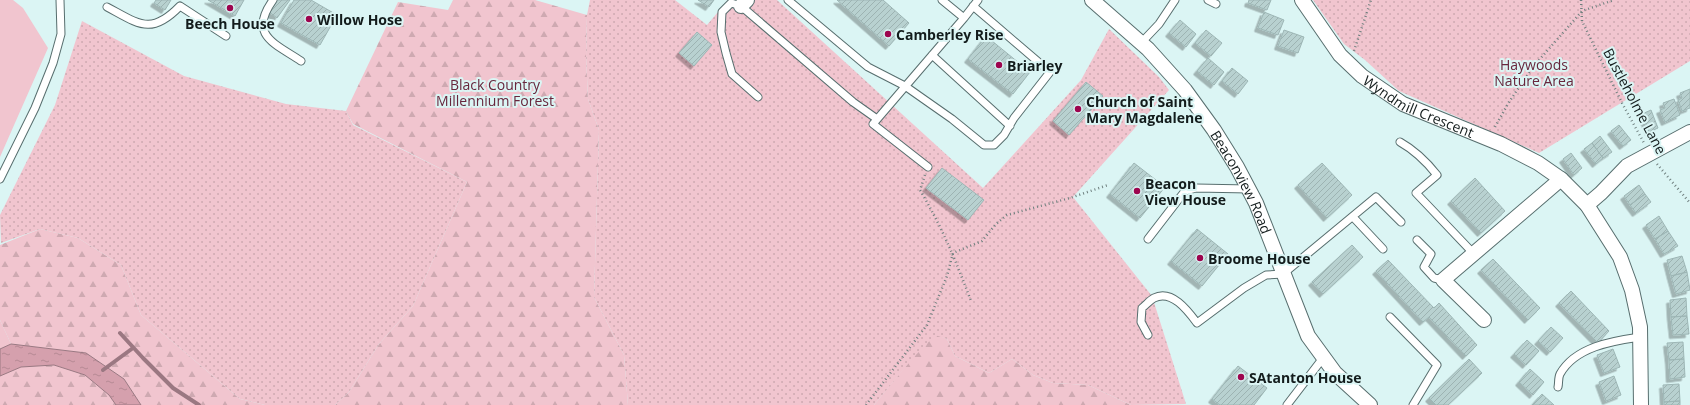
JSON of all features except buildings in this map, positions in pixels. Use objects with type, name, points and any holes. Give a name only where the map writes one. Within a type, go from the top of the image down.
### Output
[{"type":"street","name":"Beaconview Road","points":[[1092,0],[1141,43],[1185,90],[1214,130],[1237,167],[1256,203],[1282,274],[1308,336],[1335,373],[1370,405]]},
{"type":"street","name":"Wyndmill Crescent","points":[[1302,0],[1340,55],[1362,76],[1403,104],[1490,139],[1538,163],[1561,179],[1587,205],[1620,257],[1632,290],[1640,327],[1641,405]]},
{"type":"street","points":[[1587,205],[1602,193],[1627,166],[1690,132]]},
{"type":"street","points":[[1484,320],[1443,280],[1561,179]]},
{"type":"lane","points":[[0,179],[35,108],[53,63],[62,34],[60,0]]},
{"type":"lane","points":[[273,0],[264,14],[262,22],[263,29],[270,40],[301,61]]},
{"type":"lane","points":[[788,0],[868,67],[906,86],[952,119],[984,145],[994,145],[1050,72],[975,3],[964,18],[906,86],[877,119],[874,124],[928,167]]},
{"type":"lane","points":[[942,0],[964,18]]},
{"type":"lane","points":[[1141,43],[1159,24],[1175,0]]},
{"type":"lane","points":[[1208,0],[1216,4]]},
{"type":"lane","points":[[108,7],[132,21],[145,25],[156,24],[168,18],[182,3],[226,36]]},
{"type":"lane","points":[[758,97],[732,74],[721,32],[722,12],[731,3],[744,3],[853,102],[877,119]]},
{"type":"lane","points":[[932,55],[1010,126]]},
{"type":"lane","points":[[1400,142],[1414,150],[1425,160],[1437,175],[1416,193],[1474,254]]},
{"type":"lane","points":[[1148,239],[1185,191],[1196,188],[1249,189]]},
{"type":"lane","points":[[1148,335],[1141,322],[1142,308],[1154,298],[1166,296],[1179,303],[1197,323],[1244,288],[1266,275],[1282,274],[1376,197],[1401,222]]},
{"type":"lane","points":[[1353,217],[1382,249]]},
{"type":"lane","points":[[1417,240],[1431,254],[1424,267],[1434,278],[1443,280]]},
{"type":"lane","points":[[1390,318],[1437,365],[1412,405]]},
{"type":"lane","points":[[1558,387],[1559,375],[1572,360],[1587,350],[1613,341],[1640,337]]},
{"type":"lane","points":[[1287,405],[1323,358]]},
{"type":"path","points":[[1350,65],[1371,0]]},
{"type":"path","name":"Bustleholme Lane","points":[[1581,0],[1582,21],[1622,103],[1650,154],[1663,173],[1690,203]]},
{"type":"path","points":[[1490,139],[1509,102],[1533,67],[1582,11],[1614,0]]},
{"type":"path","points":[[928,167],[920,190],[938,221],[953,253],[971,301]]},
{"type":"path","points":[[953,253],[982,241],[996,224],[1007,215],[1070,198],[1108,185]]},
{"type":"path","points":[[866,405],[927,325],[947,276],[953,253]]},
{"type":"green space","points":[[0,0],[13,0],[23,8],[48,48],[0,157]]},
{"type":"green space","name":"Black Country Millennium Forest","points":[[453,0],[535,0],[587,15],[586,55],[588,99],[599,130],[594,297],[624,355],[628,405],[335,405],[349,392],[379,344],[413,306],[467,182],[353,124],[346,111],[398,2],[448,10]]},
{"type":"green space","points":[[590,0],[675,0],[707,25],[728,0],[777,0],[983,188],[1081,80],[1109,29],[1159,77],[1169,90],[1073,197],[1152,296],[1186,404],[1131,405],[1088,385],[1053,383],[1033,375],[1012,359],[989,373],[955,356],[947,339],[935,335],[913,358],[874,405],[628,405],[624,355],[594,297],[599,130],[588,99],[586,55],[587,15]]},
{"type":"green space","name":"Haywoods Nature Area","points":[[1313,0],[1690,0],[1690,61],[1539,153],[1399,91],[1365,60],[1344,44]]},
{"type":"green space","points":[[82,21],[184,76],[286,104],[346,111],[353,125],[467,182],[413,306],[379,344],[349,392],[335,405],[265,405],[240,399],[141,315],[121,265],[78,238],[40,229],[1,243],[0,215],[55,105]]},
{"type":"green space","points":[[40,229],[78,238],[121,265],[141,315],[240,399],[265,405],[141,405],[124,379],[86,353],[11,344],[0,320],[0,245]]},
{"type":"green space","points":[[0,320],[11,344],[0,349]]},
{"type":"green space","points":[[935,334],[947,339],[955,356],[989,373],[1012,359],[1033,375],[1053,383],[1088,385],[1131,405],[874,405],[913,357]]},
{"type":"green space","points":[[54,365],[85,375],[109,395],[116,405],[0,405],[0,376],[21,367]]},
{"type":"water","points":[[11,344],[86,353],[124,379],[141,405],[116,405],[109,395],[85,375],[54,365],[21,367],[0,376],[0,349]]},
{"type":"waterway","points":[[120,333],[173,388],[199,405]]},
{"type":"waterway","points":[[103,370],[133,348]]},
{"type":"place","name":"Beech House","points":[[230,8]]},
{"type":"place","name":"Willow Hose","points":[[309,19]]},
{"type":"place","name":"Camberley Rise","points":[[888,34]]},
{"type":"place","name":"Briarley","points":[[999,65]]},
{"type":"place","name":"Church of Saint Mary Magdalene","points":[[1078,109]]},
{"type":"place","name":"Beacon View House","points":[[1137,191]]},
{"type":"place","name":"Broome House","points":[[1200,258]]},
{"type":"place","name":"SAtanton House","points":[[1241,377]]}]
